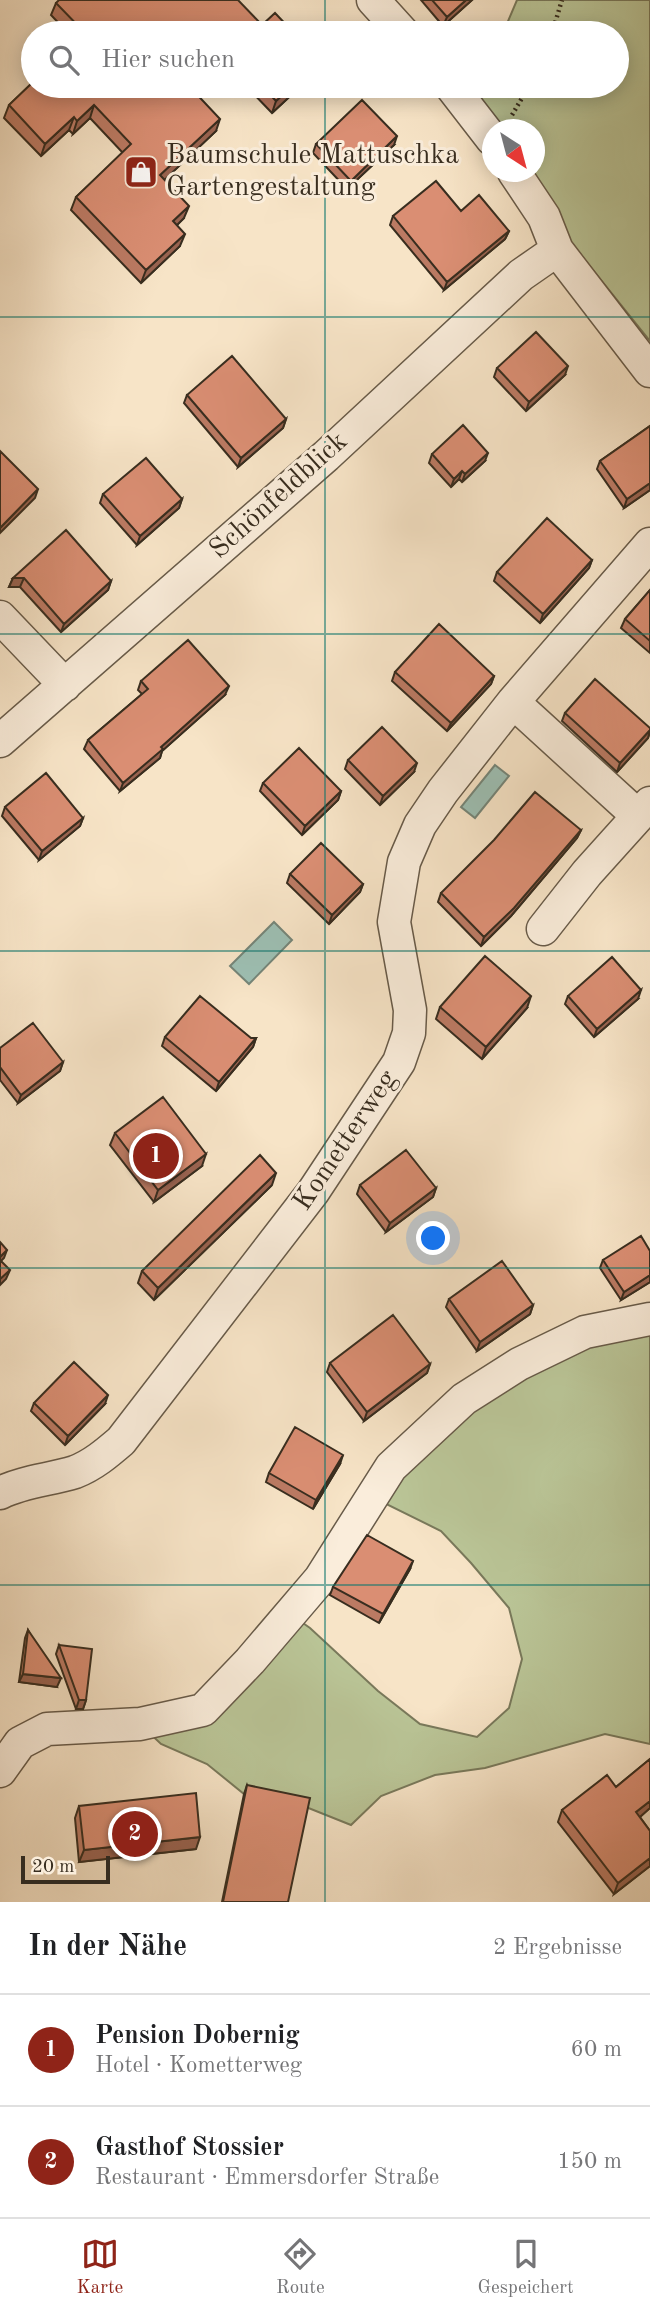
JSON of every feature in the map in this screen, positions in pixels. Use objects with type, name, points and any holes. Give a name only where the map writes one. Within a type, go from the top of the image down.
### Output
[{"type":"street","points":[[373,0],[392,21]]},
{"type":"street","points":[[465,98],[490,119]]},
{"type":"street","points":[[521,182],[544,217],[557,250],[650,371]]},
{"type":"street","name":"Schönfeldblick","points":[[0,741],[326,456],[521,275],[557,250]]},
{"type":"street","name":"Kometterweg","points":[[5,1484],[76,1471],[100,1460],[121,1441],[313,1192],[399,1062],[409,1033],[410,1010],[394,922],[404,862],[420,825],[443,790],[513,702],[650,544]]},
{"type":"street","points":[[0,617],[65,685]]},
{"type":"street","points":[[513,702],[644,810],[587,873],[543,929]]},
{"type":"street","points":[[0,1771],[20,1743],[47,1730],[140,1724],[203,1710],[250,1661],[320,1579],[391,1467],[464,1399],[519,1364],[585,1332],[650,1320]]},
{"type":"path","points":[[556,21],[562,0]]},
{"type":"path","points":[[508,119],[521,98]]},
{"type":"green space","points":[[517,0],[650,0],[650,341],[572,244],[532,182],[545,182],[545,119],[492,119],[478,98],[629,98],[629,21],[508,21]]},
{"type":"green space","points":[[650,1322],[650,1744],[605,1734],[485,1768],[435,1775],[381,1796],[351,1825],[306,1807],[244,1794],[207,1764],[161,1744],[140,1724],[171,1718],[290,1614],[310,1628],[378,1691],[420,1724],[477,1737],[509,1708],[522,1659],[509,1608],[441,1531],[372,1497],[489,1383]]},
{"type":"water","points":[[495,765],[509,776],[475,818],[461,807]]},
{"type":"water","points":[[274,922],[292,940],[249,984],[230,966]]},
{"type":"building","points":[[59,0],[238,0],[258,21],[73,21],[56,3]]},
{"type":"building","points":[[432,0],[466,0],[447,17]]},
{"type":"building","points":[[275,13],[283,21],[266,21]]},
{"type":"building","name":"Baumschule Mattuschka Gartengestaltung","points":[[21,94],[21,98],[200,98],[220,119],[160,175],[189,206],[173,221],[185,234],[146,270],[76,197],[131,144],[94,105],[77,121],[74,117],[45,144],[9,105]]},
{"type":"building","points":[[362,100],[397,136],[351,181],[316,144]]},
{"type":"building","points":[[436,181],[461,211],[479,195],[509,231],[447,282],[393,216]]},
{"type":"building","points":[[536,332],[568,366],[529,402],[497,368]]},
{"type":"building","points":[[232,356],[286,419],[241,458],[187,395]]},
{"type":"building","points":[[463,425],[488,453],[465,474],[462,471],[454,479],[432,454]]},
{"type":"building","points":[[650,426],[650,483],[627,499],[600,461]]},
{"type":"building","points":[[0,451],[38,489],[0,528]]},
{"type":"building","points":[[146,458],[182,499],[140,536],[103,494]]},
{"type":"building","points":[[547,518],[592,560],[543,614],[497,572]]},
{"type":"building","points":[[66,530],[111,581],[64,624],[24,578],[13,578]]},
{"type":"building","points":[[650,590],[650,641],[625,619]]},
{"type":"building","points":[[439,624],[494,676],[451,723],[395,672]]},
{"type":"building","points":[[188,640],[229,686],[123,783],[88,740],[148,689],[141,681]]},
{"type":"building","points":[[595,679],[650,728],[620,763],[565,713]]},
{"type":"building","points":[[382,727],[417,763],[383,796],[348,760]]},
{"type":"building","points":[[299,748],[341,791],[305,826],[263,783]]},
{"type":"building","points":[[46,773],[83,818],[42,851],[5,807]]},
{"type":"building","points":[[535,792],[581,830],[514,908],[484,937],[441,893],[494,840]]},
{"type":"building","points":[[321,843],[363,884],[332,915],[290,874]]},
{"type":"building","points":[[485,956],[531,996],[486,1047],[440,1007]]},
{"type":"building","points":[[612,957],[641,990],[597,1029],[568,996]]},
{"type":"building","points":[[200,996],[251,1038],[256,1038],[219,1082],[165,1037]]},
{"type":"building","points":[[33,1023],[63,1062],[21,1095],[0,1067],[0,1048]]},
{"type":"building","points":[[163,1097],[206,1154],[158,1190],[115,1133]]},
{"type":"building","points":[[406,1150],[436,1188],[390,1223],[360,1185]]},
{"type":"building","points":[[260,1155],[276,1173],[158,1288],[142,1271]]},
{"type":"building","points":[[641,1236],[650,1251],[650,1275],[624,1292],[603,1260]]},
{"type":"building","points":[[0,1242],[7,1250],[0,1257]]},
{"type":"building","points":[[0,1260],[10,1270],[0,1279]]},
{"type":"building","points":[[502,1261],[533,1305],[480,1342],[449,1299]]},
{"type":"building","points":[[393,1315],[430,1364],[367,1412],[330,1363]]},
{"type":"building","points":[[74,1362],[108,1395],[68,1436],[34,1403]]},
{"type":"building","points":[[295,1427],[343,1455],[316,1500],[269,1473]]},
{"type":"building","points":[[367,1535],[413,1561],[383,1614],[333,1587]]},
{"type":"building","points":[[28,1630],[61,1678],[23,1674]]},
{"type":"building","points":[[59,1645],[92,1649],[86,1700],[79,1700]]},
{"type":"building","points":[[650,1759],[650,1801],[636,1812],[650,1831],[650,1858],[618,1883],[562,1810],[607,1775],[616,1787]]},
{"type":"building","points":[[247,1785],[310,1798],[288,1902],[223,1902]]},
{"type":"building","points":[[196,1793],[200,1837],[84,1850],[79,1806]]},
{"type":"place","name":"Baumschule Mattuschka Gartengestaltung","points":[[141,172]]},
{"type":"place","name":"Pension Dobernig","points":[[156,1156]]},
{"type":"place","name":"Gasthof Stossier","points":[[135,1834]]}]
